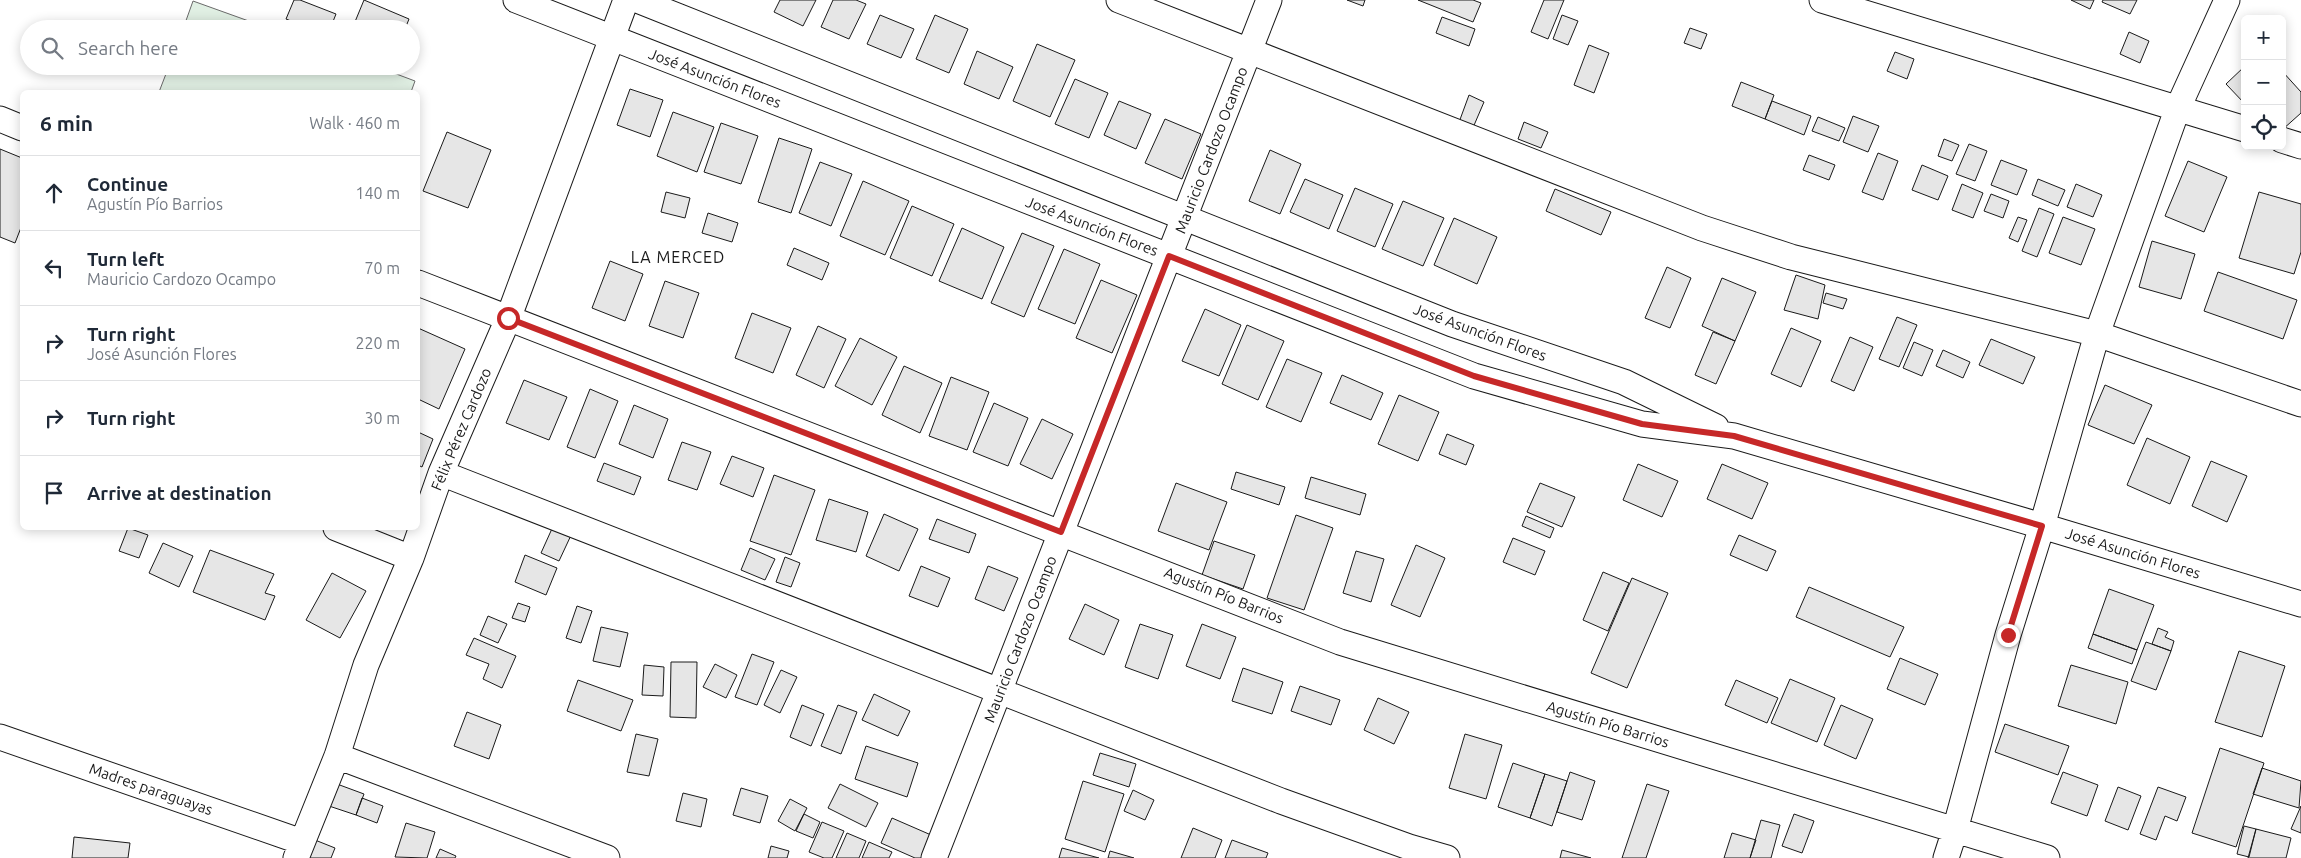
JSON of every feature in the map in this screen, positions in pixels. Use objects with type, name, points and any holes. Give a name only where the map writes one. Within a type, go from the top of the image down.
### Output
[{"type":"street","name":"José Asunción Flores","points":[[516,0],[1474,376],[1642,424],[1734,436],[2301,604]]},
{"type":"street","name":"Félix Pérez Cardozo","points":[[299,850],[337,756],[366,665],[411,558],[441,474],[508,318],[626,0]]},
{"type":"street","name":"José Asunción Flores","points":[[637,0],[1452,324],[1624,382],[1734,436]]},
{"type":"street","points":[[1119,0],[1702,228],[1791,256],[2097,334],[2301,404]]},
{"type":"street","name":"Mauricio Cardozo Ocampo","points":[[934,858],[1269,0]]},
{"type":"street","points":[[1822,0],[2177,110],[2241,128]]},
{"type":"street","points":[[1946,858],[2008,635],[2042,526],[2097,334],[2177,110],[2227,0]]},
{"type":"street","points":[[0,120],[20,127]]},
{"type":"street","points":[[2286,141],[2301,146]]},
{"type":"street","name":"Agustín Pío Barrios","points":[[420,284],[1340,642],[2047,858]]},
{"type":"street","points":[[441,474],[1280,801],[1409,847],[1447,858]]},
{"type":"street","points":[[341,530],[411,558]]},
{"type":"street","name":"Madres paraguayas","points":[[0,737],[299,850]]},
{"type":"street","points":[[337,756],[607,858]]},
{"type":"green space","points":[[193,1],[246,20],[186,20]]},
{"type":"green space","points":[[166,75],[399,75],[415,81],[412,90],[160,90]]},
{"type":"building","points":[[294,0],[300,0],[336,14],[334,20],[286,19]]},
{"type":"building","points":[[364,0],[409,19],[409,20],[356,20]]},
{"type":"building","points":[[780,0],[816,0],[803,26],[774,12]]},
{"type":"building","points":[[833,0],[856,0],[866,4],[849,39],[821,27]]},
{"type":"building","points":[[1347,0],[1365,0],[1363,6]]},
{"type":"building","points":[[1418,0],[1473,0],[1481,3],[1473,22]]},
{"type":"building","points":[[1544,0],[1564,0],[1548,39],[1531,32]]},
{"type":"building","points":[[2071,0],[2094,0],[2090,9]]},
{"type":"building","points":[[2103,0],[2137,0],[2130,14],[2102,2]]},
{"type":"building","points":[[880,15],[914,29],[901,58],[867,44]]},
{"type":"building","points":[[935,15],[968,29],[949,73],[916,59]]},
{"type":"building","points":[[1562,15],[1578,21],[1568,45],[1553,39]]},
{"type":"building","points":[[1442,17],[1475,29],[1469,46],[1436,33]]},
{"type":"building","points":[[1690,28],[1707,34],[1701,49],[1684,43]]},
{"type":"building","points":[[2129,32],[2149,41],[2140,63],[2120,54]]},
{"type":"building","points":[[1037,44],[1075,60],[1050,117],[1013,101]]},
{"type":"building","points":[[1589,45],[1609,53],[1594,93],[1574,85]]},
{"type":"building","points":[[977,51],[1013,67],[999,99],[964,84]]},
{"type":"building","points":[[1895,52],[1914,59],[1907,79],[1887,71]]},
{"type":"building","points":[[2241,70],[2241,100],[2226,84]]},
{"type":"building","points":[[2286,75],[2301,92],[2301,113],[2286,126]]},
{"type":"building","points":[[1075,79],[1108,93],[1089,138],[1055,124]]},
{"type":"building","points":[[1741,82],[1774,95],[1765,119],[1732,106]]},
{"type":"building","points":[[630,89],[663,100],[650,137],[617,125]]},
{"type":"building","points":[[1469,95],[1484,102],[1472,130],[1458,125]]},
{"type":"building","points":[[1119,101],[1151,114],[1136,149],[1104,135]]},
{"type":"building","points":[[1772,101],[1811,116],[1804,135],[1765,119]]},
{"type":"building","points":[[673,112],[714,127],[697,172],[657,156]]},
{"type":"building","points":[[1853,116],[1879,126],[1868,152],[1843,142]]},
{"type":"building","points":[[1818,117],[1845,128],[1839,141],[1812,131]]},
{"type":"building","points":[[1165,119],[1201,134],[1182,179],[1145,163]]},
{"type":"building","points":[[1524,122],[1548,132],[1541,148],[1518,139]]},
{"type":"building","points":[[721,123],[758,136],[741,184],[704,172]]},
{"type":"building","points":[[447,132],[491,150],[468,208],[423,191]]},
{"type":"building","points":[[779,138],[812,149],[791,213],[758,202]]},
{"type":"building","points":[[1944,139],[1959,145],[1952,161],[1938,156]]},
{"type":"building","points":[[1969,144],[1987,151],[1975,181],[1956,174]]},
{"type":"building","points":[[0,149],[20,157],[20,230],[15,243],[0,237]]},
{"type":"building","points":[[1270,150],[1301,164],[1280,214],[1249,201]]},
{"type":"building","points":[[1878,153],[1898,161],[1883,200],[1862,192]]},
{"type":"building","points":[[1809,155],[1835,165],[1829,180],[1803,170]]},
{"type":"building","points":[[2001,160],[2027,170],[2017,195],[1991,185]]},
{"type":"building","points":[[2188,161],[2227,177],[2204,232],[2165,216]]},
{"type":"building","points":[[820,162],[852,174],[831,226],[799,213]]},
{"type":"building","points":[[1922,165],[1948,176],[1938,200],[1912,190]]},
{"type":"building","points":[[1305,179],[1343,195],[1329,229],[1290,212]]},
{"type":"building","points":[[2038,179],[2065,190],[2058,206],[2032,195]]},
{"type":"building","points":[[863,181],[909,201],[885,255],[840,236]]},
{"type":"building","points":[[1962,184],[1983,193],[1973,218],[1952,210]]},
{"type":"building","points":[[2076,184],[2102,195],[2093,217],[2067,207]]},
{"type":"building","points":[[1355,188],[1393,204],[1375,247],[1337,231]]},
{"type":"building","points":[[1555,189],[1611,212],[1601,235],[1546,211]]},
{"type":"building","points":[[666,192],[690,198],[685,218],[661,212]]},
{"type":"building","points":[[2259,192],[2301,204],[2301,252],[2294,274],[2239,258]]},
{"type":"building","points":[[1991,194],[2009,201],[2003,218],[1984,211]]},
{"type":"building","points":[[1403,201],[1444,218],[1423,266],[1382,249]]},
{"type":"building","points":[[912,206],[954,224],[932,276],[890,258]]},
{"type":"building","points":[[2039,208],[2054,214],[2037,257],[2022,251]]},
{"type":"building","points":[[708,213],[738,223],[732,242],[702,233]]},
{"type":"building","points":[[2018,217],[2027,220],[2018,242],[2009,238]]},
{"type":"building","points":[[2063,217],[2095,229],[2081,265],[2049,253]]},
{"type":"building","points":[[1454,218],[1497,237],[1477,284],[1434,265]]},
{"type":"building","points":[[962,228],[1004,247],[982,299],[939,281]]},
{"type":"building","points":[[1022,233],[1054,246],[1024,317],[991,303]]},
{"type":"building","points":[[2152,241],[2195,254],[2181,299],[2139,287]]},
{"type":"building","points":[[794,248],[829,263],[822,280],[787,265]]},
{"type":"building","points":[[1064,249],[1100,264],[1075,324],[1038,309]]},
{"type":"building","points":[[610,261],[643,274],[625,321],[592,308]]},
{"type":"building","points":[[1667,267],[1691,278],[1670,328],[1645,318]]},
{"type":"building","points":[[2218,272],[2297,300],[2283,339],[2204,311]]},
{"type":"building","points":[[1796,275],[1825,285],[1818,319],[1784,310]]},
{"type":"building","points":[[1722,278],[1756,292],[1735,341],[1702,326]]},
{"type":"building","points":[[1101,280],[1137,295],[1112,353],[1076,338]]},
{"type":"building","points":[[665,281],[699,293],[683,338],[649,326]]},
{"type":"building","points":[[1826,293],[1847,299],[1843,309],[1823,303]]},
{"type":"building","points":[[1205,309],[1241,325],[1219,376],[1182,361]]},
{"type":"building","points":[[752,313],[791,328],[773,373],[735,358]]},
{"type":"building","points":[[1897,317],[1917,325],[1899,367],[1879,359]]},
{"type":"building","points":[[1247,325],[1284,341],[1258,400],[1222,384]]},
{"type":"building","points":[[818,326],[846,339],[824,388],[796,375]]},
{"type":"building","points":[[1791,328],[1821,341],[1801,387],[1771,374]]},
{"type":"building","points":[[420,329],[465,349],[439,409],[420,400]]},
{"type":"building","points":[[1713,332],[1735,341],[1716,384],[1695,375]]},
{"type":"building","points":[[1850,337],[1873,347],[1854,391],[1831,381]]},
{"type":"building","points":[[860,338],[897,357],[872,405],[835,386]]},
{"type":"building","points":[[1991,339],[2035,357],[2023,384],[1979,365]]},
{"type":"building","points":[[1914,342],[1933,350],[1922,376],[1903,368]]},
{"type":"building","points":[[1943,350],[1970,362],[1963,378],[1936,366]]},
{"type":"building","points":[[1287,359],[1322,373],[1301,422],[1266,407]]},
{"type":"building","points":[[904,366],[942,383],[920,433],[882,415]]},
{"type":"building","points":[[1342,375],[1383,393],[1371,420],[1330,403]]},
{"type":"building","points":[[951,377],[989,392],[967,450],[929,436]]},
{"type":"building","points":[[524,380],[567,397],[549,440],[506,423]]},
{"type":"building","points":[[2105,385],[2152,405],[2134,444],[2088,425]]},
{"type":"building","points":[[590,389],[618,401],[595,458],[567,447]]},
{"type":"building","points":[[1399,395],[1439,412],[1418,461],[1378,444]]},
{"type":"building","points":[[994,403],[1028,418],[1008,466],[973,452]]},
{"type":"building","points":[[634,405],[668,419],[653,458],[619,444]]},
{"type":"building","points":[[1042,419],[1073,434],[1052,479],[1020,464]]},
{"type":"building","points":[[420,433],[433,439],[422,467],[420,466]]},
{"type":"building","points":[[1447,434],[1474,445],[1466,465],[1439,454]]},
{"type":"building","points":[[2147,438],[2190,457],[2170,504],[2127,485]]},
{"type":"building","points":[[682,442],[711,452],[697,490],[668,480]]},
{"type":"building","points":[[732,456],[764,468],[753,497],[720,484]]},
{"type":"building","points":[[2211,461],[2247,476],[2227,522],[2192,506]]},
{"type":"building","points":[[604,463],[641,477],[634,495],[597,481]]},
{"type":"building","points":[[1638,464],[1678,481],[1662,517],[1623,500]]},
{"type":"building","points":[[1722,464],[1768,483],[1752,519],[1707,499]]},
{"type":"building","points":[[1236,472],[1285,487],[1279,505],[1231,489]]},
{"type":"building","points":[[774,475],[815,490],[791,555],[750,541]]},
{"type":"building","points":[[1311,477],[1366,494],[1360,515],[1305,498]]},
{"type":"building","points":[[1176,483],[1227,502],[1209,550],[1158,531]]},
{"type":"building","points":[[1540,483],[1575,497],[1562,527],[1527,512]]},
{"type":"building","points":[[829,499],[868,512],[856,552],[816,540]]},
{"type":"building","points":[[884,514],[918,529],[899,571],[866,556]]},
{"type":"building","points":[[1296,515],[1333,528],[1304,610],[1267,598]]},
{"type":"building","points":[[1526,516],[1554,528],[1550,538],[1522,526]]},
{"type":"building","points":[[937,519],[976,534],[969,553],[929,539]]},
{"type":"building","points":[[555,522],[573,531],[559,561],[541,553]]},
{"type":"building","points":[[127,530],[134,530],[148,535],[139,558],[119,551]]},
{"type":"building","points":[[1739,535],[1776,551],[1767,571],[1730,555]]},
{"type":"building","points":[[1513,538],[1545,551],[1535,575],[1503,562]]},
{"type":"building","points":[[1214,541],[1255,555],[1243,589],[1202,575]]},
{"type":"building","points":[[163,543],[193,556],[179,587],[149,573]]},
{"type":"building","points":[[1416,545],[1445,558],[1420,617],[1391,605]]},
{"type":"building","points":[[750,548],[775,559],[765,580],[741,570]]},
{"type":"building","points":[[210,550],[274,574],[265,593],[275,596],[265,620],[193,592]]},
{"type":"building","points":[[1356,551],[1384,559],[1371,602],[1343,593]]},
{"type":"building","points":[[525,555],[557,568],[546,595],[515,582]]},
{"type":"building","points":[[785,557],[800,563],[791,587],[776,582]]},
{"type":"building","points":[[921,566],[950,578],[938,607],[909,596]]},
{"type":"building","points":[[988,566],[1018,578],[1004,611],[975,599]]},
{"type":"building","points":[[1603,572],[1629,583],[1608,631],[1583,620]]},
{"type":"building","points":[[332,573],[366,591],[340,638],[306,620]]},
{"type":"building","points":[[1632,578],[1668,593],[1627,688],[1591,673]]},
{"type":"building","points":[[1809,587],[1904,627],[1890,657],[1796,617]]},
{"type":"building","points":[[2109,589],[2154,605],[2137,650],[2093,634]]},
{"type":"building","points":[[518,603],[530,607],[525,622],[512,618]]},
{"type":"building","points":[[1085,604],[1119,620],[1104,655],[1069,639]]},
{"type":"building","points":[[577,606],[592,611],[581,643],[566,638]]},
{"type":"building","points":[[488,616],[507,624],[498,643],[480,635]]},
{"type":"building","points":[[1140,624],[1173,635],[1158,679],[1125,667]]},
{"type":"building","points":[[1202,624],[1236,637],[1220,679],[1186,666]]},
{"type":"building","points":[[601,627],[628,633],[620,667],[593,661]]},
{"type":"building","points":[[2158,628],[2168,632],[2165,637],[2174,641],[2171,651],[2152,644]]},
{"type":"building","points":[[2093,634],[2137,650],[2132,664],[2088,648]]},
{"type":"building","points":[[474,638],[516,656],[502,688],[483,679],[489,664],[466,655]]},
{"type":"building","points":[[2146,642],[2171,651],[2156,690],[2131,681]]},
{"type":"building","points":[[2239,651],[2285,666],[2262,737],[2215,722]]},
{"type":"building","points":[[752,654],[774,662],[757,705],[735,697]]},
{"type":"building","points":[[1900,658],[1938,674],[1925,705],[1887,689]]},
{"type":"building","points":[[671,662],[697,662],[696,718],[670,717]]},
{"type":"building","points":[[715,664],[737,675],[726,698],[703,687]]},
{"type":"building","points":[[644,665],[664,667],[663,696],[642,695]]},
{"type":"building","points":[[2071,665],[2128,682],[2116,724],[2058,706]]},
{"type":"building","points":[[1243,668],[1283,682],[1272,714],[1232,701]]},
{"type":"building","points":[[781,670],[797,677],[780,713],[764,705]]},
{"type":"building","points":[[1790,679],[1835,698],[1817,742],[1771,723]]},
{"type":"building","points":[[578,680],[633,700],[621,731],[567,711]]},
{"type":"building","points":[[1736,680],[1778,698],[1767,723],[1725,705]]},
{"type":"building","points":[[1300,686],[1340,700],[1331,725],[1291,711]]},
{"type":"building","points":[[874,694],[910,711],[898,736],[862,720]]},
{"type":"building","points":[[1378,698],[1409,712],[1394,744],[1364,730]]},
{"type":"building","points":[[802,705],[824,714],[811,746],[790,737]]},
{"type":"building","points":[[838,705],[857,712],[841,754],[821,746]]},
{"type":"building","points":[[1841,705],[1873,719],[1856,759],[1824,745]]},
{"type":"building","points":[[467,712],[501,725],[489,759],[454,746]]},
{"type":"building","points":[[2005,724],[2069,746],[2058,775],[1995,752]]},
{"type":"building","points":[[636,734],[658,739],[649,776],[627,772]]},
{"type":"building","points":[[1465,734],[1502,745],[1486,799],[1449,788]]},
{"type":"building","points":[[866,746],[918,763],[907,797],[855,779]]},
{"type":"building","points":[[2220,748],[2264,763],[2236,847],[2192,833]]},
{"type":"building","points":[[1100,753],[1136,764],[1129,787],[1093,775]]},
{"type":"building","points":[[1513,763],[1545,774],[1530,818],[1498,807]]},
{"type":"building","points":[[2262,768],[2301,781],[2299,808],[2253,794]]},
{"type":"building","points":[[1570,772],[1595,781],[1582,820],[1557,812]]},
{"type":"building","points":[[2063,772],[2098,785],[2087,816],[2051,803]]},
{"type":"building","points":[[1545,774],[1567,781],[1552,826],[1530,818]]},
{"type":"building","points":[[1083,781],[1124,794],[1105,852],[1065,839]]},
{"type":"building","points":[[337,784],[364,794],[356,815],[329,806]]},
{"type":"building","points":[[840,784],[878,803],[866,827],[828,808]]},
{"type":"building","points":[[1647,784],[1669,791],[1646,858],[1622,858]]},
{"type":"building","points":[[2118,787],[2141,796],[2128,830],[2105,821]]},
{"type":"building","points":[[2158,787],[2186,797],[2177,821],[2165,816],[2156,840],[2140,834]]},
{"type":"building","points":[[741,788],[768,796],[760,823],[733,815]]},
{"type":"building","points":[[1133,790],[1154,800],[1145,820],[1124,811]]},
{"type":"building","points":[[683,793],[707,799],[701,827],[676,821]]},
{"type":"building","points":[[362,798],[383,806],[377,823],[356,815]]},
{"type":"building","points":[[790,799],[807,808],[795,831],[778,821]]},
{"type":"building","points":[[2301,806],[2301,833],[2291,829]]},
{"type":"building","points":[[804,814],[820,822],[813,838],[796,831]]},
{"type":"building","points":[[1794,814],[1814,821],[1802,853],[1782,846]]},
{"type":"building","points":[[892,818],[938,838],[929,858],[915,858],[881,843]]},
{"type":"building","points":[[1761,820],[1780,825],[1771,858],[1750,858]]},
{"type":"building","points":[[822,822],[844,831],[832,858],[824,858],[809,852]]},
{"type":"building","points":[[406,823],[435,832],[427,858],[395,857]]},
{"type":"building","points":[[2244,826],[2256,829],[2249,857],[2237,854]]},
{"type":"building","points":[[1193,828],[1222,840],[1215,858],[1181,858]]},
{"type":"building","points":[[2256,829],[2291,838],[2286,858],[2248,858]]},
{"type":"building","points":[[847,833],[866,841],[859,858],[836,858]]},
{"type":"building","points":[[1732,833],[1756,840],[1750,858],[1724,858]]},
{"type":"building","points":[[74,837],[130,843],[128,858],[72,858]]},
{"type":"building","points":[[310,838],[335,848],[331,858],[303,858]]},
{"type":"building","points":[[1232,840],[1268,853],[1266,858],[1225,858]]},
{"type":"building","points":[[869,842],[892,852],[889,858],[862,858]]},
{"type":"building","points":[[771,846],[789,851],[787,858],[768,858]]},
{"type":"building","points":[[1062,848],[1099,858],[1059,858]]},
{"type":"building","points":[[440,849],[456,856],[455,858],[436,858]]},
{"type":"building","points":[[1562,850],[1591,858],[1560,858]]},
{"type":"building","points":[[1110,851],[1134,858],[1108,858]]},
{"type":"district","name":"LA MERCED","points":[[678,257]]},
{"type":"route","points":[[508,318],[1061,532],[1169,256],[1474,376],[1642,424],[1734,436],[2042,526],[2008,635]]}]
